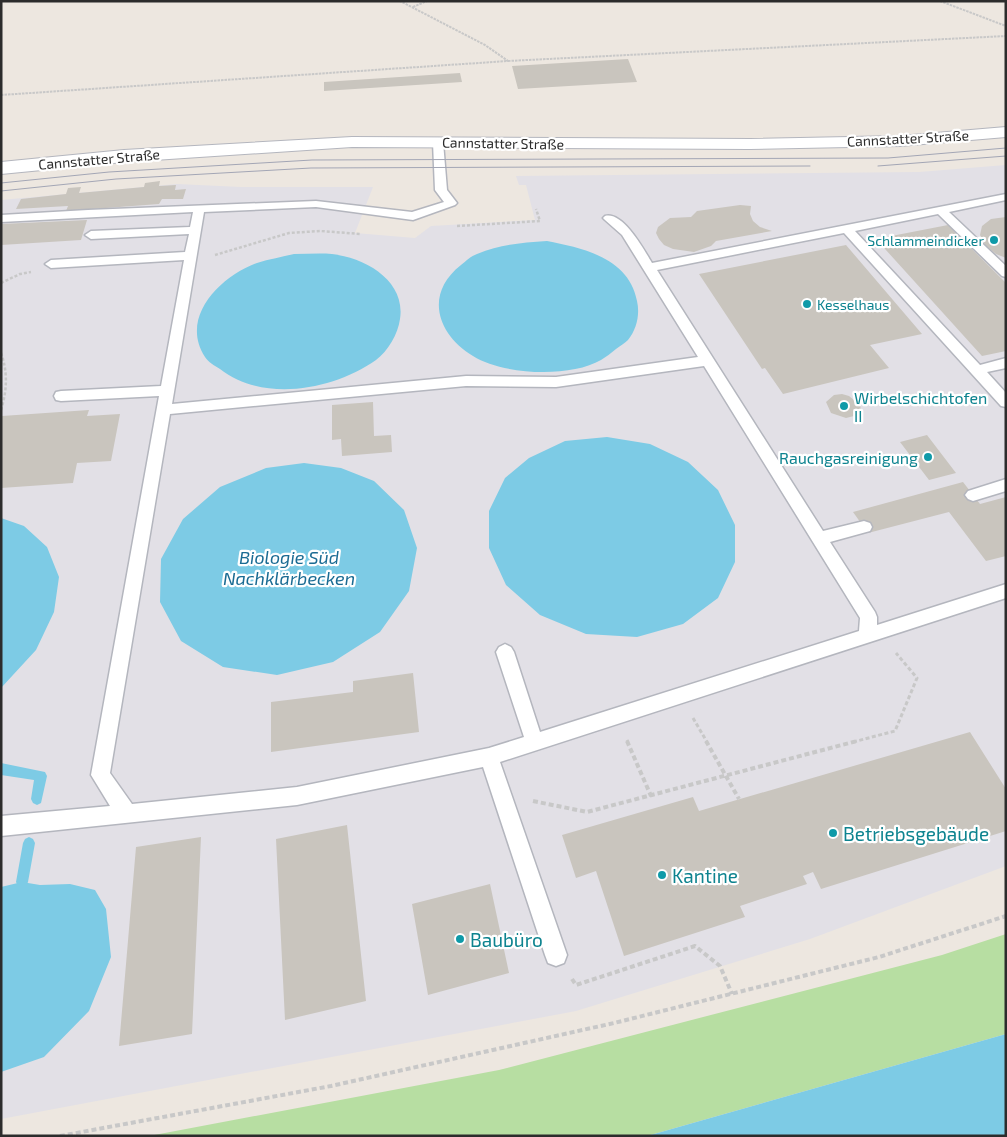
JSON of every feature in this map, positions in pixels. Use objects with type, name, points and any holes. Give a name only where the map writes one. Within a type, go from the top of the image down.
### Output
[{"type":"main road","name":"Cannstatter Straße","points":[[1,168],[124,156],[352,142],[759,144],[900,141],[1006,132]]},
{"type":"lane","points":[[1,219],[316,204],[414,216],[451,203],[442,190],[438,142]]},
{"type":"lane","points":[[649,268],[848,230],[1006,197]]},
{"type":"lane","points":[[127,814],[100,776],[199,209]]},
{"type":"lane","points":[[941,210],[1006,273]]},
{"type":"lane","points":[[609,218],[627,233],[869,616],[867,635]]},
{"type":"lane","points":[[91,235],[195,230]]},
{"type":"lane","points":[[848,230],[1006,402]]},
{"type":"lane","points":[[51,264],[190,256]]},
{"type":"lane","points":[[163,410],[466,381],[556,382],[708,361]]},
{"type":"lane","points":[[976,370],[1006,363]]},
{"type":"lane","points":[[61,396],[167,391]]},
{"type":"lane","points":[[973,494],[1006,485]]},
{"type":"lane","points":[[819,538],[864,527]]},
{"type":"lane","points":[[1,826],[297,796],[488,757],[1006,591]]},
{"type":"lane","points":[[504,652],[535,743]]},
{"type":"lane","points":[[488,757],[556,955]]},
{"type":"path","points":[[400,1],[485,45],[508,61]]},
{"type":"path","points":[[413,7],[427,1]]},
{"type":"path","points":[[940,1],[1006,26]]},
{"type":"path","points":[[1,95],[508,61],[920,42],[1006,36]]},
{"type":"path","points":[[1,283],[20,274],[35,272],[51,264]]},
{"type":"path","points":[[1,353],[6,376],[5,398],[1,410]]},
{"type":"path","points":[[501,794],[587,812],[726,777],[895,731],[917,678]]},
{"type":"path","points":[[705,740],[739,799]]},
{"type":"path","points":[[629,745],[650,796]]},
{"type":"path","points":[[60,1136],[331,1086],[614,1023],[879,957],[1006,916]]},
{"type":"path","points":[[556,955],[576,985],[695,946],[720,966],[732,994]]},
{"type":"shaded area","points":[[1006,165],[1006,866],[810,939],[576,1011],[1,1119],[1,200],[177,184],[241,187],[373,187],[355,233],[415,238],[431,226],[535,220],[526,185],[519,185],[516,176],[919,172]]},
{"type":"green space","points":[[1006,934],[1006,1034],[647,1136],[149,1136],[499,1070],[942,955]]},
{"type":"water","points":[[547,241],[589,252],[614,265],[625,274],[632,286],[638,306],[637,321],[631,336],[601,360],[572,370],[537,372],[519,370],[501,367],[473,356],[451,337],[440,313],[439,301],[442,288],[449,276],[471,257],[494,248],[511,244]]},
{"type":"water","points":[[294,254],[345,256],[370,266],[381,274],[397,293],[400,305],[400,319],[395,336],[385,352],[376,360],[340,379],[319,385],[277,389],[257,386],[238,380],[212,364],[205,357],[198,342],[197,327],[201,313],[208,300],[218,288],[243,269],[257,263]]},
{"type":"water","points":[[607,437],[650,444],[688,462],[718,490],[735,525],[735,562],[718,598],[683,624],[637,637],[586,634],[540,615],[506,585],[489,548],[489,511],[505,478],[529,458],[565,441]]},
{"type":"water","name":"Biologie Süd Nachklärbecken","points":[[304,463],[341,468],[374,481],[404,510],[417,548],[409,591],[380,632],[333,662],[277,675],[223,667],[181,641],[160,602],[161,559],[183,519],[220,487],[266,468]]},
{"type":"water","points":[[1,518],[24,526],[47,547],[59,577],[54,612],[36,650],[1,688]]},
{"type":"water","points":[[22,882],[40,885],[70,884],[95,890],[106,909],[111,957],[89,1011],[44,1057],[1,1072],[1,887]]},
{"type":"water","points":[[1006,1034],[1006,1136],[647,1136]]},
{"type":"building","points":[[628,59],[637,82],[518,89],[512,66]]},
{"type":"building","points":[[460,73],[462,82],[324,91],[324,82]]},
{"type":"building","points":[[160,181],[159,186],[176,185],[175,190],[186,189],[183,199],[162,199],[159,204],[66,211],[68,206],[16,209],[21,199],[66,194],[68,188],[81,187],[79,193],[144,187],[145,183]]},
{"type":"building","points":[[740,205],[751,206],[750,214],[753,221],[760,227],[772,231],[716,241],[711,246],[694,252],[673,249],[664,245],[656,233],[658,227],[670,218],[691,217],[697,211]]},
{"type":"building","name":"Schlammeindicker","points":[[1006,217],[1006,258],[996,254],[985,245],[980,235],[982,226],[991,219]]},
{"type":"building","points":[[87,220],[81,240],[1,245],[1,224]]},
{"type":"building","points":[[948,225],[1006,283],[1006,351],[982,356],[876,239]]},
{"type":"building","name":"Kesselhaus","points":[[846,245],[922,334],[870,345],[889,368],[783,394],[765,368],[762,369],[699,274]]},
{"type":"building","name":"Wirbelschichtofen II","points":[[842,394],[849,396],[860,405],[861,410],[858,415],[846,418],[831,413],[826,402],[834,395]]},
{"type":"building","points":[[373,402],[374,436],[391,435],[392,452],[342,456],[341,439],[332,440],[332,405]]},
{"type":"building","points":[[89,410],[87,416],[120,414],[111,461],[77,463],[73,483],[1,488],[2,416]]},
{"type":"building","name":"Rauchgasreinigung","points":[[927,435],[956,473],[929,480],[900,442]]},
{"type":"building","points":[[963,482],[980,504],[1006,497],[1006,556],[986,561],[949,512],[868,533],[853,512]]},
{"type":"building","points":[[413,673],[419,732],[271,752],[271,702],[353,692],[353,681]]},
{"type":"building","points":[[970,732],[1006,789],[1006,831],[821,889],[813,872],[803,876],[807,884],[740,906],[745,917],[624,956],[596,871],[576,878],[562,835],[693,797],[699,811]]},
{"type":"building","points":[[347,825],[366,1001],[285,1020],[276,839]]},
{"type":"building","points":[[201,837],[192,1034],[119,1046],[136,847]]},
{"type":"building","name":"Baubüro","points":[[490,884],[509,973],[428,995],[412,904]]},
{"type":"waterway","points":[[1,769],[41,776],[37,799]]},
{"type":"waterway","points":[[22,882],[29,843]]},
{"type":"tram line","points":[[1,183],[109,172],[312,160],[888,158],[1006,148]]},
{"type":"tram line","points":[[878,166],[1006,156]]},
{"type":"tram line","points":[[1,191],[116,179],[311,168],[810,166]]},
{"type":"place","name":"Schlammeindicker","points":[[994,240]]},
{"type":"place","name":"Kesselhaus","points":[[807,304]]},
{"type":"place","name":"Wirbelschichtofen II","points":[[844,406]]},
{"type":"place","name":"Rauchgasreinigung","points":[[928,457]]},
{"type":"place","name":"Betriebsgebäude","points":[[833,833]]},
{"type":"place","name":"Kantine","points":[[662,875]]},
{"type":"place","name":"Baubüro","points":[[460,939]]}]
